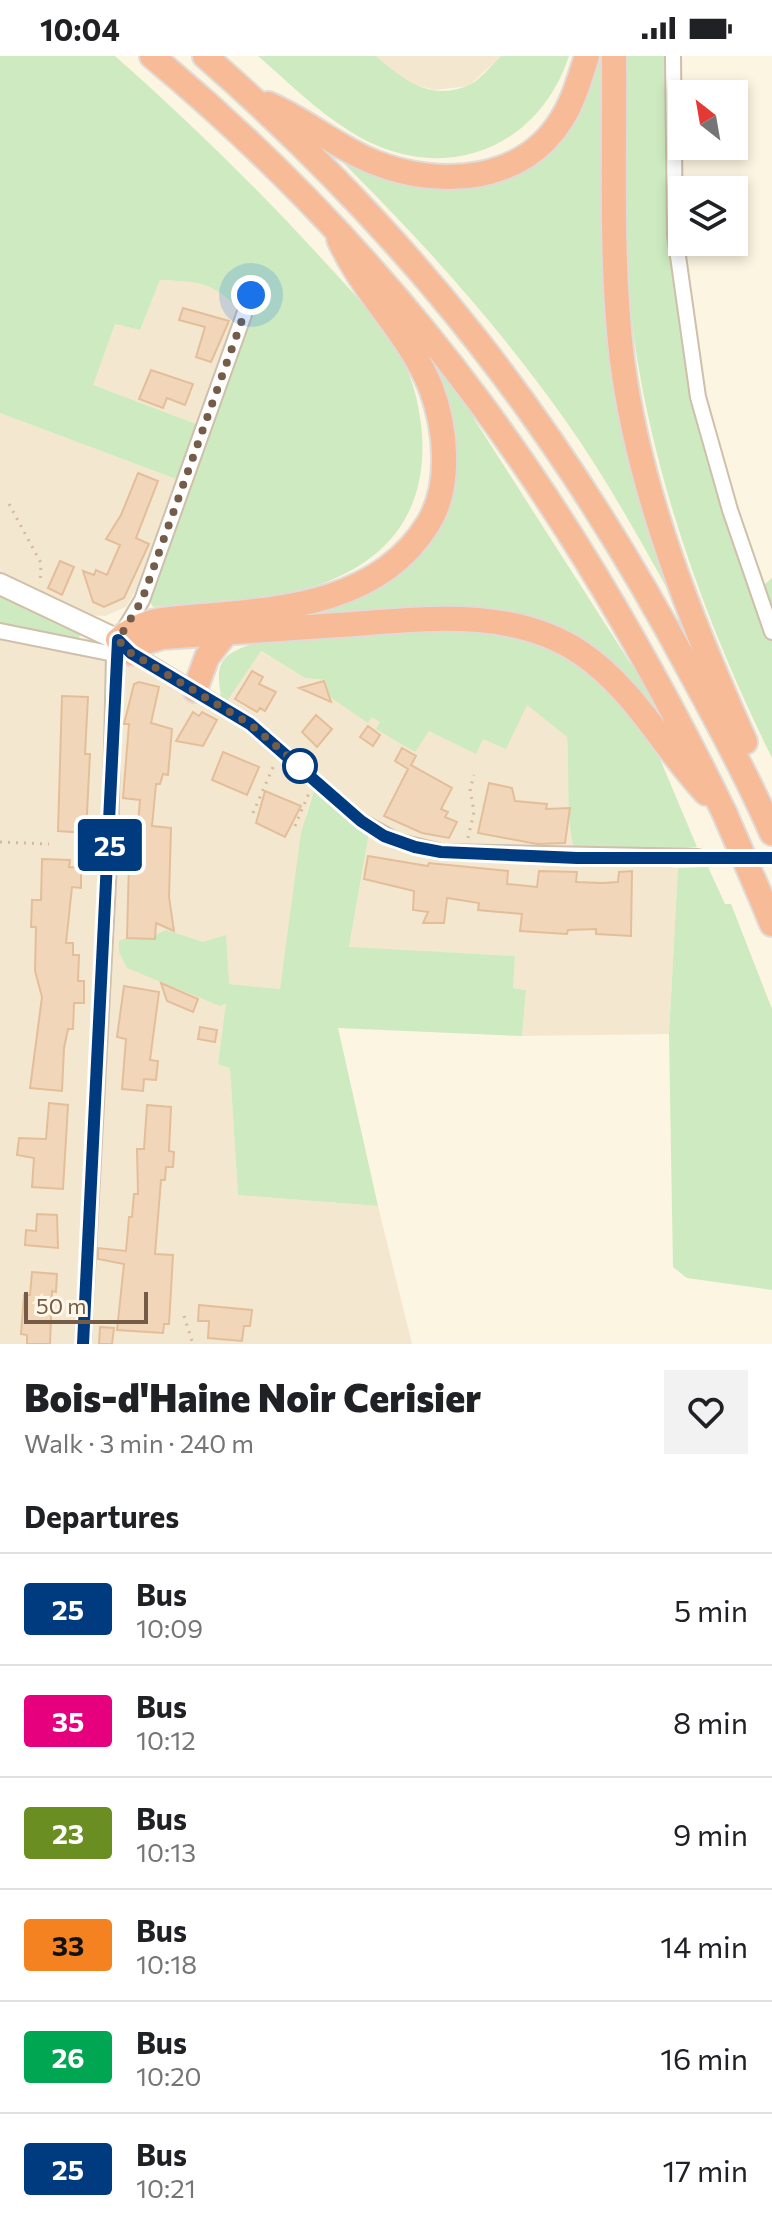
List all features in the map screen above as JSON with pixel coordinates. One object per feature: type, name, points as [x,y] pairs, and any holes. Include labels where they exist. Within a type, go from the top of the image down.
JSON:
[{"type":"highway","points":[[152,56],[228,122],[331,222],[416,317],[519,453],[611,596],[724,812],[768,913]]},
{"type":"highway","points":[[205,56],[328,169],[416,264],[499,366],[550,436],[639,575],[768,823]]},
{"type":"highway","points":[[251,97],[294,115],[344,148],[376,163],[411,174],[455,179],[485,174],[515,163],[545,142],[562,119],[587,56]]},
{"type":"highway","points":[[614,56],[615,287],[625,377],[643,462],[674,565],[723,692],[758,771],[768,823]]},
{"type":"highway","points":[[121,649],[147,622],[278,609],[344,592],[372,579],[401,558],[433,516],[444,464],[431,390],[398,328],[353,270],[331,222]]},
{"type":"highway","points":[[121,649],[162,637],[445,618],[524,627],[580,653],[606,674],[659,731],[682,767],[724,812]]},
{"type":"highway","points":[[195,690],[207,657],[226,633]]},
{"type":"street","points":[[673,56],[675,235],[698,397],[730,510],[772,632]]},
{"type":"street","points":[[83,1344],[121,649],[142,600],[251,295]]},
{"type":"street","points":[[0,584],[195,690],[250,724],[361,821],[384,836],[429,851],[698,857]]},
{"type":"street","points":[[0,631],[121,649]]},
{"type":"path","points":[[9,504],[43,569],[35,601]]},
{"type":"path","points":[[253,813],[283,751]]},
{"type":"path","points":[[464,853],[474,812],[470,789],[474,775]]},
{"type":"path","points":[[295,826],[315,779]]},
{"type":"path","points":[[0,842],[49,844]]},
{"type":"path","points":[[184,1316],[193,1344]]},
{"type":"shaded area","points":[[376,56],[501,56],[469,86],[435,90],[407,83]]},
{"type":"shaded area","points":[[160,280],[194,282],[218,288],[244,314],[204,427],[92,385],[115,324],[140,330]]},
{"type":"shaded area","points":[[0,413],[184,482],[148,569],[126,607],[105,616],[81,615],[0,584]]},
{"type":"shaded area","points":[[0,631],[114,653],[118,640],[223,707],[260,651],[305,678],[526,704],[567,737],[577,857],[678,868],[669,1034],[522,1036],[526,990],[513,988],[515,956],[349,948],[370,827],[317,782],[306,814],[280,989],[229,984],[218,1063],[230,1068],[238,1195],[378,1206],[412,1344],[0,1344]]},
{"type":"green space","points":[[0,56],[115,56],[264,197],[381,326],[404,363],[416,398],[421,424],[420,478],[413,502],[388,542],[370,559],[347,573],[321,584],[282,594],[153,607],[149,600],[184,482],[0,413]],"holes":[[[160,280],[207,286],[224,295],[244,314],[204,427],[93,385],[115,324],[140,330]]]},
{"type":"green space","points":[[258,56],[376,56],[406,80],[440,91],[471,84],[501,56],[569,56],[554,90],[533,117],[508,138],[479,152],[447,158],[415,156],[381,147],[348,130]]},
{"type":"green space","points":[[593,56],[604,56],[608,285],[701,650],[612,492],[550,399],[456,282],[318,138],[343,157],[515,173]]},
{"type":"green space","points":[[628,56],[678,56],[677,80],[668,80],[668,160],[674,160],[674,176],[668,176],[668,256],[681,256],[698,397],[758,590],[772,578],[772,758],[708,613],[673,513],[659,462],[632,321],[627,208]]},
{"type":"green space","points":[[407,330],[471,405],[474,419],[675,733],[553,628],[278,619],[331,601],[450,499]]},
{"type":"green space","points":[[0,584],[80,635],[79,638],[0,629]]},
{"type":"green space","points":[[439,626],[518,635],[574,660],[600,681],[652,740],[697,847],[577,858],[569,816],[567,737],[527,705],[506,749],[483,739],[476,754],[429,731],[415,752],[376,729],[380,722],[372,717],[368,723],[330,697],[325,680],[305,678],[261,651],[223,707],[219,683],[221,666],[231,653],[241,648],[255,643]]},
{"type":"green space","points":[[317,781],[370,827],[349,947],[515,956],[513,988],[526,990],[522,1036],[338,1028],[378,1206],[238,1195],[230,1068],[218,1064],[226,1003],[220,1006],[127,968],[119,952],[119,941],[166,930],[203,942],[226,935],[229,984],[280,989],[301,833]]},
{"type":"green space","points":[[708,867],[725,904],[731,904],[772,1009],[772,1290],[687,1278],[673,1267],[669,1034],[678,868]]},
{"type":"building","points":[[183,308],[229,321],[211,362],[196,357],[205,327],[179,320]]},
{"type":"building","points":[[151,370],[193,384],[185,405],[167,398],[163,408],[139,399]]},
{"type":"building","points":[[138,473],[158,481],[136,538],[149,544],[124,598],[104,607],[93,602],[83,571],[94,575],[96,570],[107,575],[120,545],[106,539],[121,515]]},
{"type":"building","points":[[60,561],[74,567],[62,595],[48,588]]},
{"type":"building","points":[[252,671],[263,677],[259,684],[276,692],[265,711],[260,708],[257,712],[235,699]]},
{"type":"building","points":[[324,681],[331,702],[299,688]]},
{"type":"building","points":[[139,682],[159,687],[151,723],[172,729],[168,775],[163,774],[160,784],[156,784],[152,826],[171,828],[169,897],[174,931],[156,923],[155,939],[127,938],[130,824],[138,824],[140,800],[123,798],[129,724],[124,724],[134,684]]},
{"type":"building","points":[[62,696],[88,697],[85,754],[90,754],[86,833],[58,831]]},
{"type":"building","points":[[193,712],[199,716],[202,712],[217,720],[203,746],[176,741]]},
{"type":"building","points":[[316,715],[332,729],[317,747],[302,732]]},
{"type":"building","points":[[368,726],[380,735],[373,746],[360,737]]},
{"type":"building","points":[[402,748],[416,756],[411,765],[452,788],[441,809],[448,812],[445,817],[457,822],[449,838],[422,833],[384,816],[408,769],[395,761]]},
{"type":"building","points":[[223,752],[259,767],[247,795],[212,780]]},
{"type":"building","points":[[489,783],[512,788],[515,801],[547,804],[546,809],[570,808],[565,843],[537,844],[478,833]]},
{"type":"building","points":[[265,791],[301,806],[285,837],[256,823]]},
{"type":"building","points":[[368,856],[428,866],[429,863],[508,871],[507,884],[537,887],[539,871],[577,872],[576,882],[603,883],[618,882],[619,872],[632,871],[631,936],[596,934],[596,929],[568,930],[567,934],[520,931],[522,914],[478,910],[479,903],[447,898],[444,923],[423,923],[428,912],[413,910],[414,891],[364,879]]},
{"type":"building","points":[[42,859],[70,860],[69,867],[81,868],[81,888],[72,887],[66,943],[73,943],[73,955],[79,955],[78,981],[84,981],[84,1003],[74,1003],[73,1029],[68,1029],[64,1048],[62,1091],[30,1088],[42,997],[35,971],[36,927],[31,927],[32,900],[41,900]]},
{"type":"building","points":[[161,983],[198,999],[193,1012],[167,1001]]},
{"type":"building","points":[[124,986],[159,992],[150,1060],[158,1061],[156,1080],[144,1079],[143,1091],[122,1089],[126,1039],[117,1037]]},
{"type":"building","points":[[200,1027],[217,1030],[215,1042],[198,1039]]},
{"type":"building","points":[[49,1103],[68,1105],[63,1189],[32,1187],[34,1158],[17,1155],[19,1138],[46,1139]]},
{"type":"building","points":[[147,1105],[171,1107],[169,1151],[174,1152],[173,1167],[166,1167],[165,1180],[161,1180],[155,1254],[173,1255],[169,1324],[164,1324],[163,1333],[117,1330],[124,1264],[98,1259],[98,1248],[126,1251],[129,1217],[132,1217],[134,1194],[138,1194],[137,1149],[144,1149]]},
{"type":"building","points":[[37,1214],[57,1215],[58,1248],[25,1245],[26,1230],[36,1231]]},
{"type":"building","points":[[32,1272],[57,1274],[56,1292],[52,1291],[50,1344],[27,1344],[27,1335],[21,1334],[24,1295],[30,1295]]},
{"type":"building","points":[[199,1305],[252,1310],[250,1326],[244,1326],[242,1341],[208,1338],[209,1321],[198,1321]]},
{"type":"building","points":[[100,1327],[114,1328],[112,1344],[99,1344]]},
{"type":"tunnel","points":[[698,857],[772,858]]},
{"type":"bus line","name":"25","points":[[83,1344],[110,846],[114,654],[118,640],[131,653],[250,724],[361,821],[397,841],[441,852],[577,858],[772,858]]},
{"type":"route","points":[[251,295],[142,600],[118,640],[131,653],[250,724],[300,766]]}]
